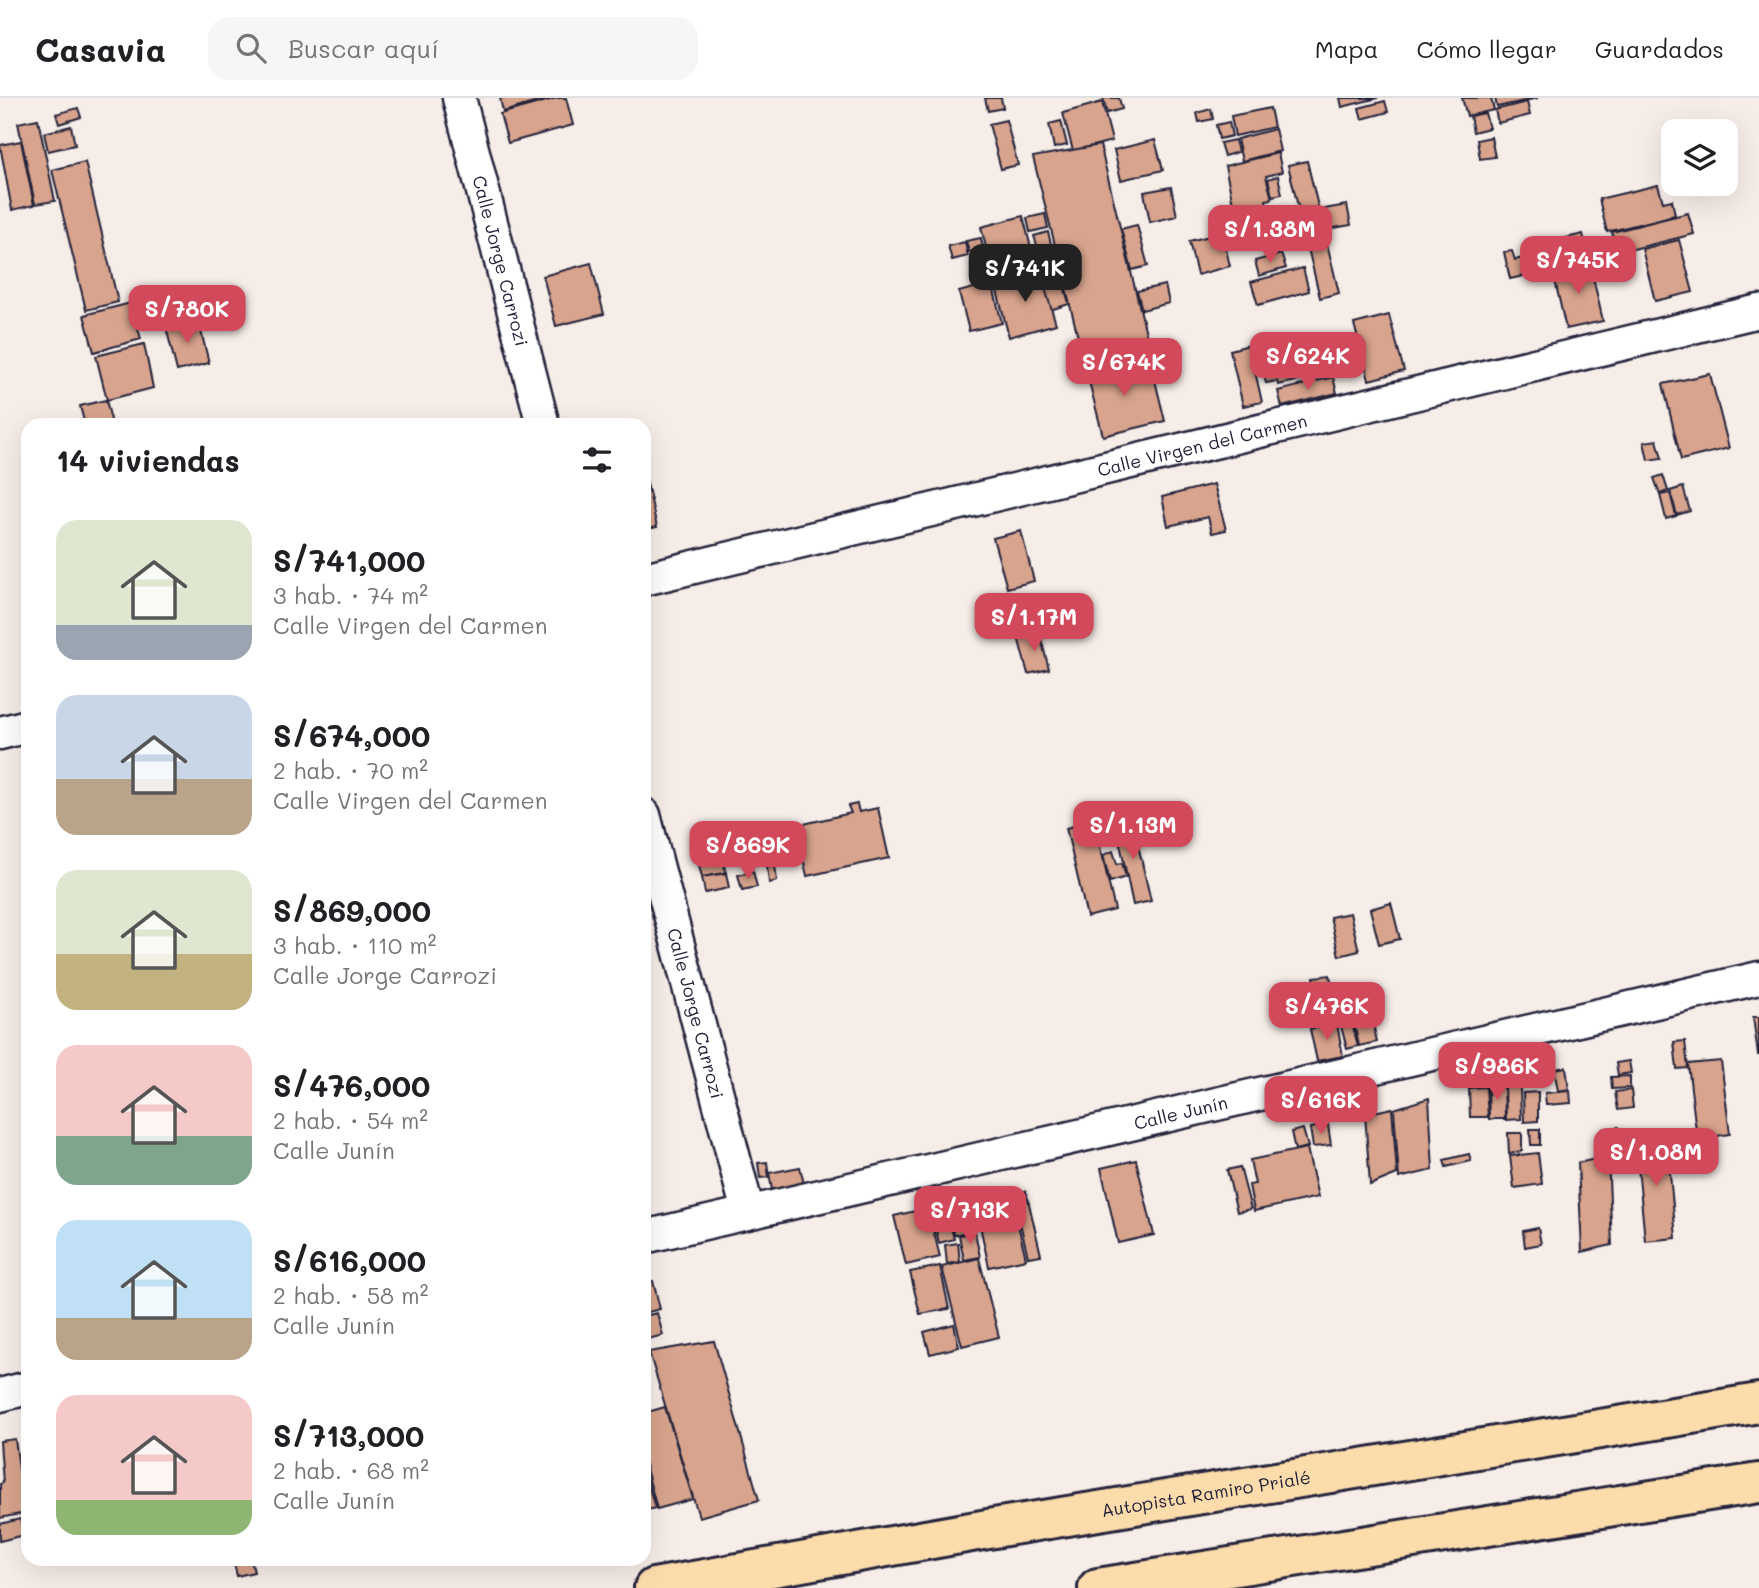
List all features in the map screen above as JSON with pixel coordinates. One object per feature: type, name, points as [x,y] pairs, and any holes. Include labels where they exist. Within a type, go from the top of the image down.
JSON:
[{"type":"highway","name":"Autopista Ramiro Prialé","points":[[653,1588],[1016,1524],[1759,1403]]},
{"type":"highway","points":[[1098,1588],[1759,1483]]},
{"type":"street","name":"Calle Jorge Carrozi","points":[[459,98],[541,418]]},
{"type":"street","name":"Calle Virgen del Carmen","points":[[651,577],[1759,311]]},
{"type":"street","points":[[0,733],[21,728]]},
{"type":"street","name":"Calle Jorge Carrozi","points":[[651,843],[748,1212]]},
{"type":"street","name":"Calle Junín","points":[[651,1235],[1759,978]]},
{"type":"street","points":[[0,1395],[21,1390]]},
{"type":"building","points":[[500,98],[551,98],[503,112]]},
{"type":"building","points":[[557,98],[566,98],[573,125],[508,143],[500,114]]},
{"type":"building","points":[[985,98],[1001,98],[1003,108],[988,111]]},
{"type":"building","points":[[1103,98],[1119,98],[1122,109],[1107,113]]},
{"type":"building","points":[[1340,98],[1378,98],[1342,107]]},
{"type":"building","points":[[1462,98],[1491,98],[1494,110],[1467,116]]},
{"type":"building","points":[[1495,98],[1538,98],[1497,107]]},
{"type":"building","points":[[1385,101],[1388,112],[1362,119],[1359,108]]},
{"type":"building","points":[[1102,102],[1112,141],[1073,151],[1063,113]]},
{"type":"building","points":[[1527,102],[1530,115],[1498,123],[1495,110]]},
{"type":"building","points":[[78,108],[81,117],[59,124],[56,114]]},
{"type":"building","points":[[1270,108],[1274,127],[1235,136],[1231,116]]},
{"type":"building","points":[[1211,109],[1213,119],[1199,122],[1197,113]]},
{"type":"building","points":[[1485,113],[1489,128],[1473,132],[1470,116]]},
{"type":"building","points":[[38,119],[55,201],[35,204],[18,123]]},
{"type":"building","points":[[1006,120],[1018,165],[1001,169],[989,124]]},
{"type":"building","points":[[1061,121],[1067,145],[1054,148],[1049,124]]},
{"type":"building","points":[[1229,122],[1232,136],[1219,139],[1216,125]]},
{"type":"building","points":[[71,126],[75,145],[48,151],[44,133]]},
{"type":"building","points":[[1275,129],[1280,151],[1242,161],[1237,139]]},
{"type":"building","points":[[1491,137],[1495,157],[1480,159],[1477,140]]},
{"type":"building","points":[[1155,140],[1163,170],[1121,180],[1114,150]]},
{"type":"building","points":[[1235,140],[1238,152],[1224,156],[1220,143]]},
{"type":"building","points":[[21,141],[34,205],[12,210],[0,145]]},
{"type":"building","points":[[1100,145],[1153,362],[1101,375],[1095,354],[1083,357],[1033,157]]},
{"type":"building","points":[[1278,153],[1282,172],[1266,176],[1272,199],[1266,200],[1267,205],[1235,213],[1225,166]]},
{"type":"building","points":[[1307,161],[1339,293],[1320,298],[1288,165]]},
{"type":"building","points":[[85,162],[118,302],[86,310],[52,170]]},
{"type":"building","points":[[1278,176],[1282,194],[1272,196],[1268,179]]},
{"type":"building","points":[[1658,185],[1663,202],[1672,200],[1675,215],[1607,232],[1599,199]]},
{"type":"building","points":[[1171,187],[1177,216],[1150,222],[1144,192]]},
{"type":"building","points":[[1347,205],[1351,225],[1328,229],[1324,209]]},
{"type":"building","points":[[1688,213],[1694,234],[1617,253],[1612,232]]},
{"type":"building","points":[[1045,214],[1048,228],[1030,232],[1027,218]]},
{"type":"building","points":[[1023,216],[1033,256],[991,267],[981,227]]},
{"type":"building","points":[[1137,225],[1148,266],[1132,270],[1121,229]]},
{"type":"building","points":[[1048,232],[1052,248],[1039,251],[1034,236]]},
{"type":"building","points":[[1222,233],[1230,266],[1197,275],[1189,241]]},
{"type":"building","points":[[1583,234],[1590,261],[1510,279],[1504,252],[1512,251],[1515,260],[1530,256],[1528,247]]},
{"type":"building","points":[[981,238],[983,248],[969,252],[966,241]]},
{"type":"building","points":[[1679,240],[1693,292],[1655,301],[1642,249]]},
{"type":"building","points":[[965,242],[968,256],[952,260],[948,246]]},
{"type":"building","points":[[1055,250],[1069,304],[1050,310],[1036,255]]},
{"type":"building","points":[[1281,254],[1286,268],[1259,276],[1255,261]]},
{"type":"building","points":[[1035,258],[1039,271],[1018,277],[1014,264]]},
{"type":"building","points":[[591,263],[604,314],[556,326],[543,276]]},
{"type":"building","points":[[1590,264],[1603,321],[1566,329],[1553,272]]},
{"type":"building","points":[[1303,268],[1309,291],[1258,305],[1251,282]]},
{"type":"building","points":[[1040,272],[1056,324],[1009,337],[995,283]]},
{"type":"building","points":[[992,283],[1002,323],[969,331],[959,292]]},
{"type":"building","points":[[1165,285],[1169,303],[1142,310],[1137,291]]},
{"type":"building","points":[[131,303],[141,339],[94,352],[84,315]]},
{"type":"building","points":[[1389,315],[1404,371],[1369,380],[1354,324]]},
{"type":"building","points":[[198,319],[209,363],[177,371],[166,327]]},
{"type":"building","points":[[1330,336],[1338,367],[1308,374],[1300,343]]},
{"type":"building","points":[[144,344],[153,388],[107,400],[96,356]]},
{"type":"building","points":[[1249,345],[1262,402],[1243,406],[1230,350]]},
{"type":"building","points":[[1297,345],[1305,379],[1278,385],[1277,381],[1266,383],[1262,369],[1273,366],[1270,352]]},
{"type":"building","points":[[1095,355],[1100,376],[1151,364],[1165,421],[1103,436],[1083,358]]},
{"type":"building","points":[[1710,374],[1729,448],[1681,460],[1663,384]]},
{"type":"building","points":[[1333,377],[1337,393],[1282,407],[1278,391]]},
{"type":"building","points":[[106,400],[110,418],[83,418],[80,406]]},
{"type":"building","points":[[1657,440],[1662,458],[1648,460],[1644,442]]},
{"type":"building","points":[[1663,475],[1668,491],[1660,494],[1654,478]]},
{"type":"building","points":[[1214,484],[1226,530],[1212,533],[1208,517],[1168,526],[1162,497]]},
{"type":"building","points":[[1683,487],[1690,511],[1677,515],[1670,491]]},
{"type":"building","points":[[1670,493],[1676,516],[1666,519],[1660,495]]},
{"type":"building","points":[[651,501],[657,527],[651,528]]},
{"type":"building","points":[[1021,531],[1034,581],[1007,588],[993,538]]},
{"type":"building","points":[[1039,631],[1049,669],[1028,674],[1018,637]]},
{"type":"building","points":[[857,804],[859,812],[878,808],[889,858],[807,876],[795,826],[851,813],[848,806]]},
{"type":"building","points":[[1131,815],[1151,901],[1133,905],[1115,820]]},
{"type":"building","points":[[1094,821],[1115,910],[1087,917],[1066,828]]},
{"type":"building","points":[[788,835],[792,855],[766,860],[762,840]]},
{"type":"building","points":[[1113,851],[1117,864],[1122,863],[1126,877],[1110,882],[1103,855]]},
{"type":"building","points":[[722,856],[726,873],[702,877],[698,861]]},
{"type":"building","points":[[775,865],[777,881],[769,883],[767,866]]},
{"type":"building","points":[[753,871],[757,887],[742,890],[738,875]]},
{"type":"building","points":[[726,873],[729,888],[705,893],[702,877]]},
{"type":"building","points":[[1391,903],[1400,939],[1379,944],[1370,909]]},
{"type":"building","points":[[1350,913],[1359,951],[1339,956],[1330,917]]},
{"type":"building","points":[[1330,975],[1337,1016],[1322,1018],[1314,977]]},
{"type":"building","points":[[1365,987],[1377,1042],[1359,1046],[1347,991]]},
{"type":"building","points":[[1346,990],[1352,1022],[1340,1024],[1334,992]]},
{"type":"building","points":[[1753,1017],[1759,1017],[1759,1055],[1758,1055]]},
{"type":"building","points":[[1352,1023],[1358,1046],[1347,1049],[1341,1026]]},
{"type":"building","points":[[1337,1024],[1343,1056],[1317,1061],[1310,1029]]},
{"type":"building","points":[[1685,1041],[1688,1068],[1677,1069],[1674,1042]]},
{"type":"building","points":[[1629,1061],[1631,1073],[1618,1075],[1616,1063]]},
{"type":"building","points":[[1721,1061],[1730,1134],[1697,1139],[1688,1064]]},
{"type":"building","points":[[1566,1067],[1569,1089],[1558,1091],[1554,1069]]},
{"type":"building","points":[[1630,1076],[1630,1088],[1612,1089],[1611,1077]]},
{"type":"building","points":[[1504,1085],[1505,1119],[1489,1119],[1488,1086]]},
{"type":"building","points":[[1520,1086],[1521,1119],[1506,1120],[1505,1087]]},
{"type":"building","points":[[1486,1087],[1488,1117],[1470,1117],[1469,1088]]},
{"type":"building","points":[[1631,1090],[1633,1108],[1618,1110],[1615,1092]]},
{"type":"building","points":[[1570,1091],[1571,1103],[1546,1105],[1545,1093]]},
{"type":"building","points":[[1538,1092],[1538,1121],[1524,1122],[1523,1093]]},
{"type":"building","points":[[1429,1098],[1433,1170],[1399,1178],[1394,1109]]},
{"type":"building","points":[[1392,1108],[1397,1174],[1370,1185],[1365,1114]]},
{"type":"building","points":[[1328,1125],[1331,1145],[1313,1147],[1310,1128]]},
{"type":"building","points":[[1619,1127],[1621,1142],[1605,1144],[1603,1129]]},
{"type":"building","points":[[1303,1129],[1308,1147],[1295,1150],[1291,1132]]},
{"type":"building","points":[[1530,1129],[1540,1129],[1540,1145],[1531,1145]]},
{"type":"building","points":[[1666,1131],[1676,1238],[1645,1241],[1636,1145],[1650,1144],[1649,1132]]},
{"type":"building","points":[[1508,1133],[1522,1133],[1522,1151],[1509,1154]]},
{"type":"building","points":[[1307,1148],[1318,1197],[1254,1211],[1249,1185],[1255,1184],[1250,1160]]},
{"type":"building","points":[[1538,1153],[1542,1184],[1514,1188],[1510,1156]]},
{"type":"building","points":[[1469,1154],[1471,1161],[1446,1167],[1444,1160]]},
{"type":"building","points":[[1608,1156],[1612,1245],[1582,1252],[1578,1163]]},
{"type":"building","points":[[1136,1160],[1154,1235],[1118,1243],[1101,1168]]},
{"type":"building","points":[[767,1162],[769,1177],[760,1178],[758,1163]]},
{"type":"building","points":[[800,1167],[804,1184],[772,1190],[769,1173]]},
{"type":"building","points":[[1240,1167],[1251,1209],[1237,1212],[1227,1170]]},
{"type":"building","points":[[1026,1191],[1041,1255],[1028,1257],[1013,1193]]},
{"type":"building","points":[[1011,1195],[1026,1259],[989,1267],[975,1203]]},
{"type":"building","points":[[945,1204],[954,1239],[939,1243],[930,1207]]},
{"type":"building","points":[[969,1205],[975,1230],[954,1235],[947,1210]]},
{"type":"building","points":[[928,1208],[940,1257],[906,1265],[894,1216]]},
{"type":"building","points":[[1538,1228],[1541,1244],[1525,1247],[1523,1231]]},
{"type":"building","points":[[975,1232],[980,1257],[964,1260],[959,1235]]},
{"type":"building","points":[[958,1243],[960,1262],[947,1264],[945,1245]]},
{"type":"building","points":[[979,1258],[999,1337],[962,1346],[942,1267]]},
{"type":"building","points":[[940,1266],[949,1309],[920,1314],[910,1272]]},
{"type":"building","points":[[651,1281],[660,1309],[651,1311]]},
{"type":"building","points":[[657,1313],[663,1335],[651,1338],[651,1314]]},
{"type":"building","points":[[954,1324],[959,1347],[930,1354],[924,1332]]},
{"type":"building","points":[[714,1341],[759,1500],[699,1517],[651,1352]]},
{"type":"building","points":[[665,1407],[693,1499],[657,1509],[651,1487],[651,1411]]},
{"type":"building","points":[[15,1439],[21,1483],[21,1514],[0,1518],[0,1484],[3,1483],[0,1441]]},
{"type":"building","points":[[20,1519],[21,1536],[0,1541],[0,1524]]},
{"type":"building","points":[[235,1566],[253,1566],[254,1572],[237,1576]]}]
